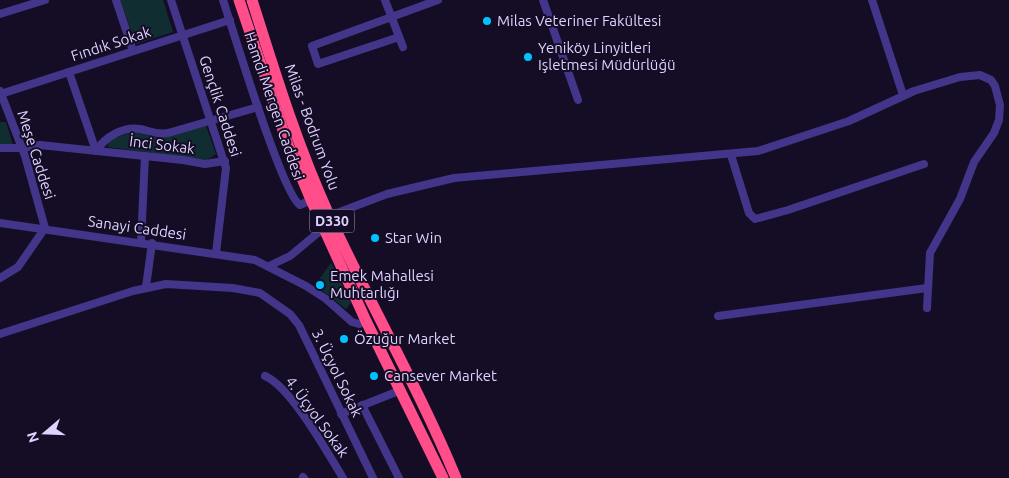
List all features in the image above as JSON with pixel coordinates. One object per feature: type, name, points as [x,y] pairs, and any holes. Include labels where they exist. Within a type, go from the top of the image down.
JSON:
[{"type":"highway","name":"Milas - Bodrum Yolu","points":[[239,0],[285,137],[311,200],[366,321],[443,478]]},
{"type":"highway","name":"Milas - Bodrum Yolu","points":[[252,0],[290,120],[329,216],[426,409],[456,478]]},
{"type":"street","points":[[0,14],[45,0]]},
{"type":"street","points":[[116,0],[133,52]]},
{"type":"street","name":"Gençlik Caddesi","points":[[171,0],[225,161],[226,183],[216,253]]},
{"type":"street","name":"Hamdi Mergen Caddesi","points":[[224,0],[258,107],[293,199],[300,205],[311,200]]},
{"type":"street","points":[[385,0],[403,47]]},
{"type":"street","points":[[399,37],[318,64],[312,46],[438,0]]},
{"type":"street","points":[[544,0],[578,100]]},
{"type":"street","points":[[872,0],[904,95]]},
{"type":"street","name":"Fındık Sokak","points":[[1,93],[230,20]]},
{"type":"street","points":[[69,72],[96,151]]},
{"type":"street","points":[[329,216],[387,194],[454,178],[731,155],[758,151],[802,138],[865,115],[904,95],[960,77],[980,75],[991,80],[995,86],[1000,105],[997,126],[974,162],[960,199],[930,253],[927,308]]},
{"type":"street","name":"Meşe Caddesi","points":[[1,93],[22,148],[44,228]]},
{"type":"street","name":"İnci Sokak","points":[[96,151],[105,139],[128,129],[163,134],[258,107]]},
{"type":"street","name":"İnci Sokak","points":[[0,148],[22,148],[40,145],[183,160],[197,164],[225,161]]},
{"type":"street","points":[[731,155],[749,213],[755,219],[788,210],[924,164]]},
{"type":"street","points":[[141,242],[145,156]]},
{"type":"street","name":"Sanayi Caddesi","points":[[0,223],[247,258],[269,266],[317,293],[352,322],[359,324],[366,321]]},
{"type":"street","points":[[0,278],[18,267],[44,228]]},
{"type":"street","points":[[269,266],[290,256],[325,228]]},
{"type":"street","points":[[0,334],[146,287],[152,244]]},
{"type":"street","name":"3. Üçyol Sokak","points":[[146,287],[179,284],[233,288],[260,293],[296,320],[373,478]]},
{"type":"street","points":[[718,316],[927,288]]},
{"type":"street","name":"4. Üçyol Sokak","points":[[265,376],[277,383],[289,396],[343,478]]},
{"type":"street","points":[[342,414],[401,390]]},
{"type":"street","points":[[362,405],[399,478]]},
{"type":"green space","points":[[120,0],[163,0],[173,32],[136,44]]},
{"type":"green space","points":[[0,122],[6,122],[13,145],[0,145]]},
{"type":"green space","points":[[206,126],[216,154],[207,160],[108,147],[108,140],[134,132],[159,138]]},
{"type":"green space","points":[[331,263],[351,303],[346,309],[315,285]]},
{"type":"place","name":"Milas Veteriner Fakültesi","points":[[487,21]]},
{"type":"place","name":"Yeniköy Linyitleri Işletmesi Müdürlüğü","points":[[528,57]]},
{"type":"place","name":"Star Win","points":[[375,238]]},
{"type":"place","name":"Emek Mahallesi Muhtarlığı","points":[[320,285]]},
{"type":"place","name":"Özuğur Market","points":[[344,339]]},
{"type":"place","name":"Cansever Market","points":[[374,376]]}]
